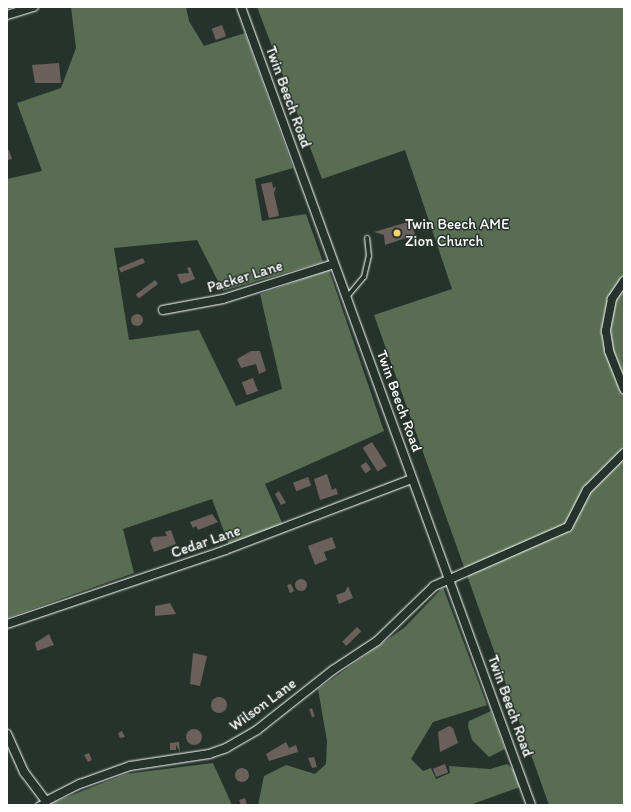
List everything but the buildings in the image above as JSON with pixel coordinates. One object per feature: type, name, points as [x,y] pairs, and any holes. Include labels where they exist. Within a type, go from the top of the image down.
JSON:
[{"type":"street","points":[[7,15],[34,7]]},
{"type":"street","name":"Twin Beech Road","points":[[241,7],[531,805]]},
{"type":"street","name":"Packer Lane","points":[[163,310],[216,301],[334,264]]},
{"type":"street","points":[[624,280],[612,299],[606,331],[609,351],[624,389]]},
{"type":"street","name":"Wilson Lane","points":[[46,801],[113,772],[210,754],[242,740],[377,641],[434,586],[449,578],[568,527],[587,490],[624,453]]},
{"type":"street","name":"Cedar Lane","points":[[7,624],[225,550],[412,480]]},
{"type":"street","points":[[7,734],[24,772],[46,801]]},
{"type":"lane","points":[[346,298],[364,277],[369,256],[367,238]]},
{"type":"lane","points":[[38,805],[46,801]]},
{"type":"green space","points":[[71,7],[186,7],[189,21],[204,46],[245,33],[293,168],[255,179],[262,221],[306,214],[323,262],[223,291],[197,240],[114,248],[129,340],[199,330],[236,406],[282,389],[260,294],[329,270],[384,431],[265,484],[283,525],[229,545],[212,499],[123,529],[134,573],[7,618],[7,179],[42,171],[17,103],[61,88],[76,48]]},
{"type":"green space","points":[[257,7],[624,7],[624,805],[549,805],[374,315],[452,289],[405,150],[322,179]]},
{"type":"green space","points":[[443,587],[487,705],[433,722],[411,759],[423,771],[431,768],[436,779],[450,773],[449,766],[490,769],[507,764],[514,770],[520,787],[470,805],[258,805],[264,776],[286,765],[315,774],[326,764],[327,741],[318,689],[405,627]]},
{"type":"green space","points":[[491,711],[505,749],[489,757],[472,740],[468,726],[469,721]]},
{"type":"green space","points":[[213,763],[232,805],[47,805],[125,774]]},
{"type":"place","name":"Twin Beech AME Zion Church","points":[[397,233]]}]
